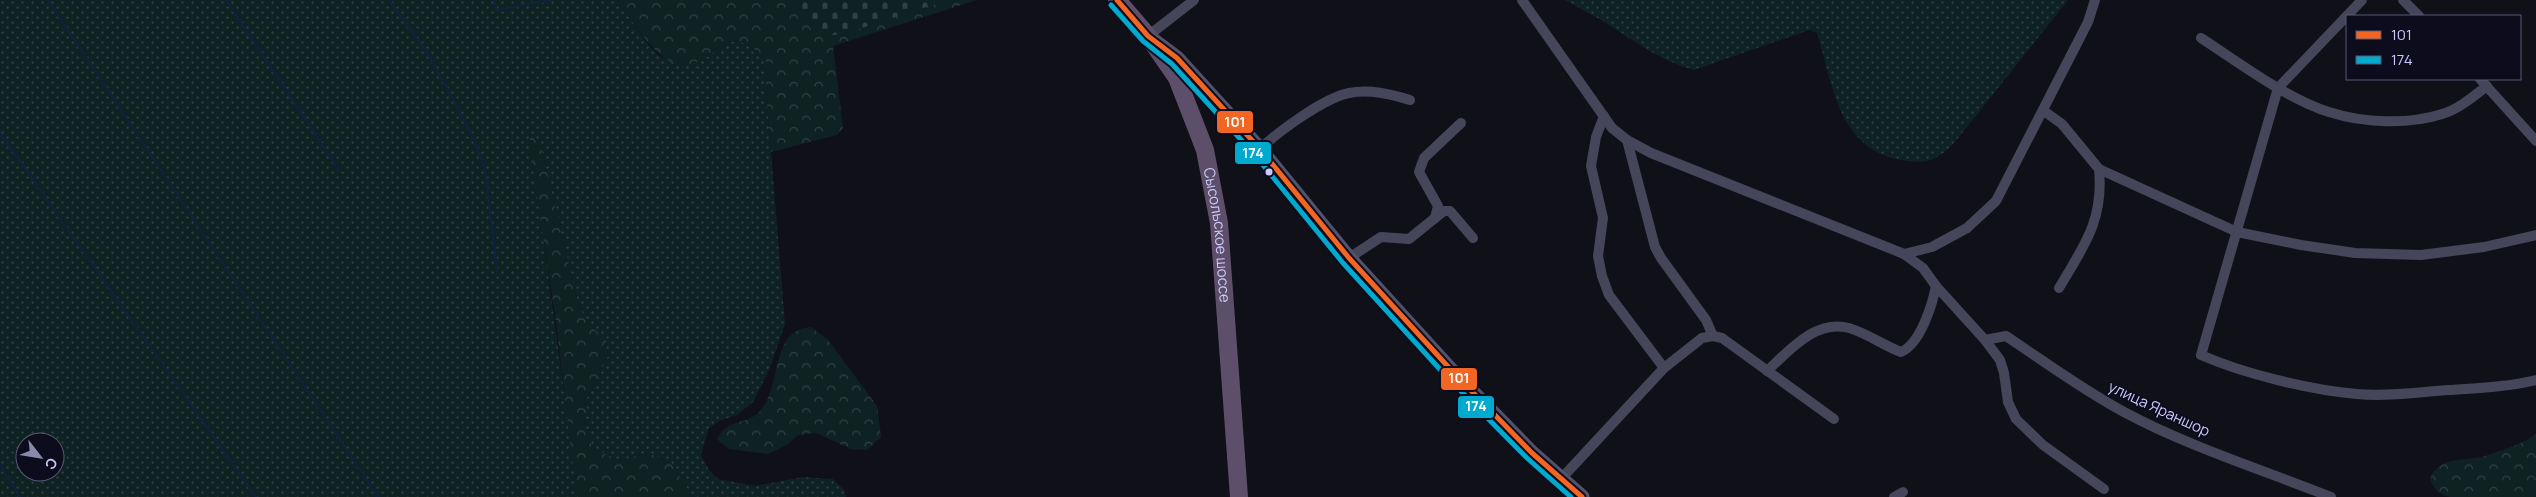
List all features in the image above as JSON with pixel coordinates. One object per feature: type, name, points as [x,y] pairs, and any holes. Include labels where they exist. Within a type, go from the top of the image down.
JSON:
[{"type":"highway","name":"Сысольское шоссе","points":[[1117,0],[1148,36],[1177,78],[1205,150],[1219,223],[1239,497]]},
{"type":"main road","points":[[1148,36],[1178,58],[1260,149],[1349,258],[1452,371],[1560,480],[1582,497]]},
{"type":"street","points":[[1148,36],[1194,0]]},
{"type":"street","points":[[1522,0],[1612,128],[1627,140],[1660,156],[1904,254],[1923,268],[1936,286],[1985,340],[2000,360],[2008,402],[2016,419],[2043,445],[2104,489]]},
{"type":"street","points":[[1904,254],[1932,247],[1967,228],[1996,202],[2088,22],[2095,0]]},
{"type":"street","points":[[2348,15],[2362,0]]},
{"type":"street","points":[[2403,0],[2418,15]]},
{"type":"street","points":[[2346,17],[2278,88],[2201,355],[2217,362],[2309,387],[2358,394],[2407,394],[2497,387],[2536,380]]},
{"type":"street","points":[[2201,38],[2278,88],[2329,112],[2372,120],[2408,121],[2443,114],[2466,102],[2484,82],[2536,141]]},
{"type":"street","points":[[1260,149],[1300,117],[1347,93],[1367,91],[1410,100]]},
{"type":"street","points":[[2044,111],[2062,124],[2099,169],[2237,232],[2355,254],[2421,255],[2484,247],[2536,235]]},
{"type":"street","points":[[1604,116],[1596,137],[1591,166],[1603,218],[1598,256],[1602,276],[1609,295],[1664,368]]},
{"type":"street","points":[[1435,218],[1438,206],[1418,172],[1424,158],[1461,124]]},
{"type":"street","points":[[1627,140],[1655,247],[1706,320],[1713,336]]},
{"type":"street","points":[[2059,288],[2089,236],[2099,209],[2101,191],[2099,169]]},
{"type":"street","points":[[1349,258],[1381,237],[1409,239],[1444,210],[1450,211],[1473,238]]},
{"type":"street","points":[[1767,371],[1803,338],[1821,329],[1848,328],[1901,352],[1907,350],[1925,322],[1933,302],[1936,286]]},
{"type":"street","points":[[1560,480],[1664,368],[1702,338],[1713,336],[1722,338],[1834,419]]},
{"type":"street","name":"улица Яраншор","points":[[1985,340],[2006,336],[2070,380],[2124,412],[2167,432],[2331,497]]},
{"type":"green space","points":[[0,0],[618,0],[649,45],[659,56],[672,61],[688,64],[700,61],[728,43],[739,41],[751,47],[766,61],[766,91],[785,324],[770,368],[753,402],[737,415],[719,421],[709,428],[701,455],[709,470],[718,479],[755,486],[803,477],[833,479],[845,491],[846,497],[693,497],[672,465],[648,452],[620,461],[593,448],[585,429],[587,398],[608,356],[606,341],[589,324],[579,307],[541,147],[530,138],[578,497],[0,497]]},
{"type":"green space","points":[[618,0],[977,0],[833,46],[843,128],[837,135],[771,152],[766,91],[766,61],[752,48],[741,42],[732,41],[697,62],[684,65],[674,63],[655,50],[646,40]]},
{"type":"green space","points":[[798,0],[948,0],[846,33],[822,37],[811,29]]},
{"type":"green space","points":[[1565,0],[2068,0],[1955,142],[1932,160],[1918,162],[1881,154],[1864,143],[1851,129],[1834,93],[1817,33],[1809,30],[1694,70],[1662,57]]},
{"type":"green space","points":[[535,136],[541,147],[579,307],[589,324],[606,340],[608,356],[587,398],[585,429],[593,448],[620,461],[648,452],[672,465],[693,497],[578,497],[556,322],[530,149],[530,138]]},
{"type":"green space","points":[[811,327],[828,340],[877,406],[881,437],[867,450],[851,449],[816,433],[798,435],[787,445],[768,454],[729,449],[717,439],[721,432],[732,424],[755,416],[760,411],[772,388],[782,348],[798,330]]},
{"type":"green space","points":[[2536,434],[2536,497],[2450,497],[2437,491],[2430,479],[2434,471],[2446,463],[2485,456],[2518,444]]},
{"type":"waterway","points":[[48,0],[378,497]]},
{"type":"waterway","points":[[226,0],[339,170]]},
{"type":"waterway","points":[[389,0],[430,57],[471,133],[485,169],[497,271]]},
{"type":"waterway","points":[[494,0],[496,10],[551,0]]},
{"type":"waterway","points":[[0,133],[256,497]]},
{"type":"waterway","points":[[0,465],[20,497]]},
{"type":"transit line","name":"101","points":[[1117,0],[1148,36],[1177,58],[1260,149],[1349,258],[1452,371],[1532,453],[1582,497]]},
{"type":"transit line","name":"174","points":[[1111,5],[1143,41],[1172,64],[1254,154],[1343,263],[1446,376],[1527,458],[1571,497]]}]
